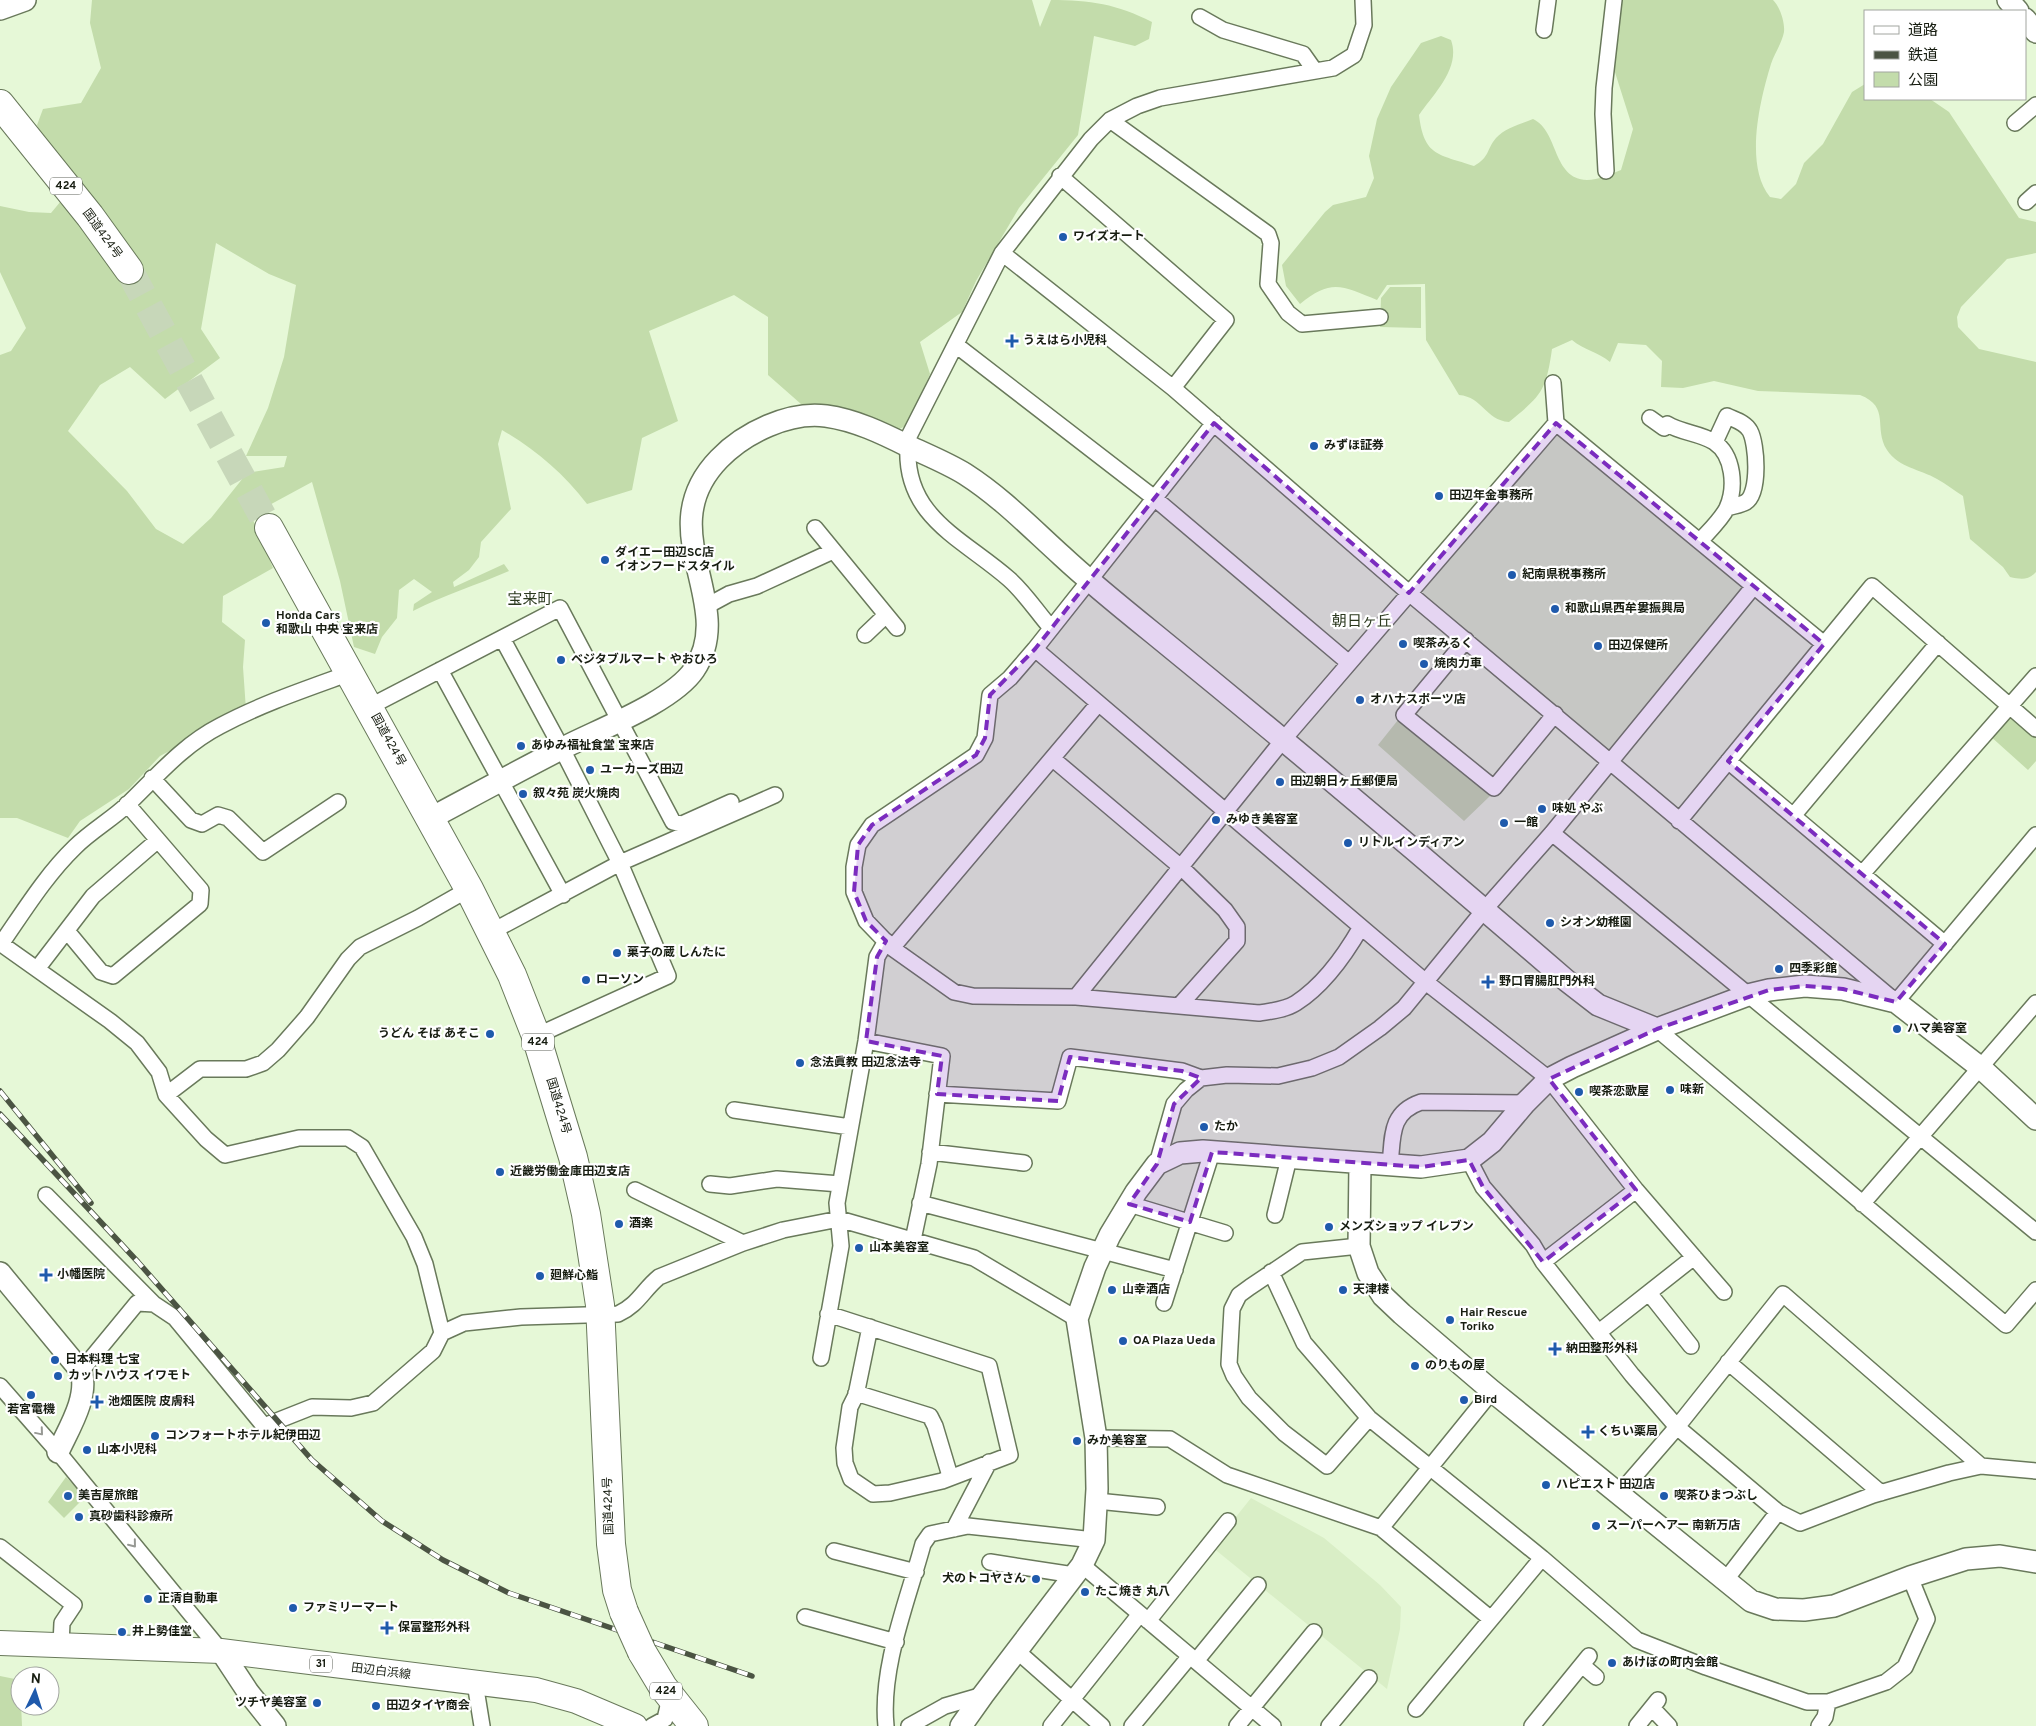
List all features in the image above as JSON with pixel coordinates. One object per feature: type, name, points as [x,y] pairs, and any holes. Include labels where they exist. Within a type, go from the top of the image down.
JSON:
[{"type":"highway","name":"国道424号","points":[[0,104],[90,216],[129,270]]},
{"type":"highway","name":"国道424号","points":[[269,528],[470,889],[512,975],[536,1036],[573,1157],[586,1214],[600,1314],[611,1544],[616,1590],[642,1652],[664,1687],[694,1726]]},
{"type":"main road","name":"田辺白浜線","points":[[0,1643],[221,1651],[475,1683],[556,1694],[629,1725]]},
{"type":"street","points":[[0,9],[25,0]]},
{"type":"street","points":[[1051,628],[1013,582],[929,514],[914,491],[907,462],[907,445],[956,345],[1002,253],[1060,176],[1090,140],[1110,120],[1137,106],[1160,98],[1332,68],[1354,55],[1364,25],[1363,0]]},
{"type":"street","points":[[1544,30],[1548,0]]},
{"type":"street","points":[[1606,171],[1603,114],[1604,88],[1614,0]]},
{"type":"street","points":[[2008,0],[2017,10]]},
{"type":"street","points":[[1200,17],[1223,30],[1303,54],[1315,71]]},
{"type":"street","points":[[2026,20],[2036,32]]},
{"type":"street","points":[[2016,123],[2036,105]]},
{"type":"street","points":[[1110,120],[1268,234],[1271,243],[1268,284],[1288,313],[1302,324],[1380,317]]},
{"type":"street","points":[[1060,176],[1226,320],[1173,388]]},
{"type":"street","points":[[1002,253],[1173,388],[1410,593],[1610,760],[1679,821],[1896,1002],[1981,1068],[2036,1119]]},
{"type":"street","points":[[956,345],[1153,497],[1349,663]]},
{"type":"street","points":[[1076,997],[1182,868],[1283,740],[1556,423],[1553,383]]},
{"type":"street","points":[[431,818],[562,748],[618,721],[677,688],[693,670],[704,650],[708,622],[693,554],[690,525],[694,500],[705,477],[720,458],[744,440],[795,416],[825,416],[860,424],[963,473],[997,498],[1088,580],[1283,740],[1598,1005],[1657,1029],[2006,1325],[2036,1290]]},
{"type":"street","points":[[1715,442],[1727,416],[1744,424],[1750,431],[1753,444],[1756,484],[1753,495],[1745,503],[1727,508]]},
{"type":"street","points":[[1650,418],[1664,428],[1667,424],[1679,431],[1715,442],[1727,458],[1732,471],[1727,508],[1700,541]]},
{"type":"street","points":[[1214,423],[1153,497],[1035,649],[1010,678],[990,695],[985,738],[976,755],[872,826],[858,845],[854,867],[854,892],[866,921],[889,944],[954,992],[973,996],[1076,997],[1259,1013],[1280,1009],[1295,1003],[1315,987],[1348,950],[1360,927]]},
{"type":"street","points":[[1556,423],[1824,644]]},
{"type":"street","points":[[816,528],[832,551],[897,628]]},
{"type":"street","points":[[706,607],[729,594],[757,586],[832,551]]},
{"type":"street","points":[[937,1094],[1058,1102],[1070,1057],[1182,1071],[1201,1078],[1227,1074],[1278,1076],[1312,1068],[1339,1057],[1404,1008],[1427,983],[1485,909],[1552,833],[1754,586]]},
{"type":"street","points":[[1679,821],[1872,586],[2036,729]]},
{"type":"street","points":[[369,707],[560,608],[673,822],[682,824],[731,802]]},
{"type":"street","points":[[865,635],[886,615]]},
{"type":"street","points":[[502,638],[562,748],[620,863],[668,976],[536,1036]]},
{"type":"street","points":[[1466,640],[1404,715],[1494,788],[1555,714]]},
{"type":"street","points":[[1793,816],[1938,644]]},
{"type":"street","points":[[1035,649],[1225,813],[1427,983],[1550,1079],[1636,1190],[1724,1292]]},
{"type":"street","points":[[440,670],[562,895]]},
{"type":"street","points":[[350,673],[261,707],[219,726],[188,747],[152,778],[127,804],[75,847],[49,877],[1,943],[110,1021],[137,1043],[158,1072],[166,1096],[206,1139],[225,1155],[299,1138],[348,1138],[362,1147],[414,1237],[422,1263],[425,1264],[442,1334]]},
{"type":"street","points":[[1862,874],[2036,676]]},
{"type":"street","points":[[821,1358],[840,1246],[837,1203],[866,1041],[877,957],[1053,759],[1098,704]]},
{"type":"street","points":[[1053,759],[1182,868],[1225,910],[1237,927],[1237,941],[1179,1006]]},
{"type":"street","points":[[1728,761],[1945,944]]},
{"type":"street","points":[[152,778],[190,820],[202,824],[218,815],[228,818],[263,852],[338,802]]},
{"type":"street","points":[[491,932],[620,863],[775,796]]},
{"type":"street","points":[[67,931],[101,972],[113,976],[200,904],[201,890],[127,804]]},
{"type":"street","points":[[1552,833],[2036,1232]]},
{"type":"street","points":[[1896,1002],[2036,836]]},
{"type":"street","points":[[37,969],[93,896],[158,840]]},
{"type":"street","points":[[166,1096],[200,1069],[246,1069],[263,1063],[278,1050],[308,1017],[348,959],[360,947],[470,889]]},
{"type":"street","points":[[1157,1164],[1180,1153],[1212,1152],[1420,1167],[1469,1160],[1492,1142],[1524,1103],[1550,1079],[1657,1029],[1748,995],[1769,990],[1805,986],[1843,989],[1896,1002]]},
{"type":"street","points":[[1862,1204],[1922,1137],[2036,1003]]},
{"type":"street","points":[[866,1041],[942,1056],[930,1152],[912,1240]]},
{"type":"street","points":[[962,1724],[1078,1570],[1094,1540],[1097,1501],[1096,1438],[1077,1319],[1103,1250],[1129,1204],[1157,1164],[1174,1104],[1186,1090],[1201,1078]]},
{"type":"street","points":[[1390,1166],[1396,1121],[1410,1106],[1421,1102],[1524,1103]]},
{"type":"street","points":[[734,1110],[850,1127]]},
{"type":"street","points":[[930,1152],[1024,1163]]},
{"type":"street","points":[[1164,1303],[1212,1152]]},
{"type":"street","points":[[1275,1215],[1288,1158]]},
{"type":"street","points":[[1469,1160],[1483,1187],[1533,1245],[1543,1262],[1632,1375],[1677,1426],[1778,1512],[1800,1523],[1881,1493],[1949,1473],[1982,1466],[2036,1471]]},
{"type":"street","points":[[1360,1163],[1359,1246],[1368,1273],[1383,1296],[1492,1391],[1724,1582],[1751,1601],[1775,1609],[1804,1610],[1834,1606],[1910,1577],[1966,1559],[2000,1556],[2036,1562]]},
{"type":"street","points":[[710,1184],[730,1186],[777,1179],[840,1184]]},
{"type":"street","points":[[635,1190],[743,1243]]},
{"type":"street","points":[[1543,1262],[1636,1190]]},
{"type":"street","points":[[46,1195],[154,1304],[174,1318],[264,1426],[312,1407],[351,1408],[373,1403],[433,1351],[442,1334],[464,1323],[521,1317],[618,1314],[631,1308],[649,1285],[659,1277],[743,1243],[782,1230],[839,1219],[974,1258],[1077,1319]]},
{"type":"street","points":[[920,1203],[1175,1270]]},
{"type":"street","points":[[1129,1204],[1225,1233]]},
{"type":"street","points":[[1359,1246],[1302,1252],[1239,1295],[1232,1309],[1230,1364],[1234,1376],[1249,1398],[1284,1433],[1327,1466],[1369,1418]]},
{"type":"street","points":[[1599,1332],[1694,1257]]},
{"type":"street","points":[[1271,1272],[1304,1343],[1369,1418],[1542,1558],[1637,1640],[1706,1667],[1807,1702],[1828,1702],[1886,1682],[1905,1667],[1927,1619],[1910,1577]]},
{"type":"street","points":[[0,1273],[81,1371],[85,1384],[73,1419],[58,1452]]},
{"type":"street","points":[[1648,1293],[1691,1346]]},
{"type":"street","points":[[1618,1495],[1677,1426],[1784,1294],[1982,1466]]},
{"type":"street","points":[[81,1371],[137,1303],[154,1304]]},
{"type":"street","points":[[828,1314],[870,1327],[989,1366],[1010,1455],[950,1476],[942,1481],[899,1491],[873,1494],[851,1479],[845,1463],[844,1448],[850,1407],[856,1393],[870,1327]]},
{"type":"street","points":[[1728,1362],[1881,1493]]},
{"type":"street","points":[[0,1386],[58,1452],[221,1651],[248,1692],[275,1726]]},
{"type":"street","points":[[1381,1528],[1492,1391]]},
{"type":"street","points":[[856,1393],[930,1416],[935,1426],[950,1476]]},
{"type":"street","points":[[1096,1438],[1170,1439],[1227,1475],[1381,1528],[1491,1618]]},
{"type":"street","points":[[954,1529],[988,1462]]},
{"type":"street","points":[[1097,1501],[1157,1507]]},
{"type":"street","points":[[1724,1582],[1778,1512]]},
{"type":"street","points":[[1051,1726],[1228,1522]]},
{"type":"street","points":[[886,1726],[887,1680],[923,1544],[930,1534],[968,1526],[1094,1540]]},
{"type":"street","points":[[0,1548],[74,1605],[62,1623],[61,1644]]},
{"type":"street","points":[[834,1550],[916,1572]]},
{"type":"street","points":[[1416,1709],[1542,1558]]},
{"type":"street","points":[[990,1562],[1078,1570],[1144,1618],[1273,1726]]},
{"type":"street","points":[[1132,1726],[1258,1585]]},
{"type":"street","points":[[806,1617],[896,1642]]},
{"type":"street","points":[[1237,1726],[1314,1632]]},
{"type":"street","points":[[1017,1651],[1102,1726]]},
{"type":"street","points":[[1532,1726],[1586,1660],[1596,1677]]},
{"type":"street","points":[[1329,1726],[1369,1678]]},
{"type":"street","points":[[475,1683],[482,1726]]},
{"type":"street","points":[[652,1726],[665,1719],[669,1702],[664,1687]]},
{"type":"street","points":[[909,1726],[945,1706],[982,1695]]},
{"type":"street","points":[[1819,1726],[1825,1717],[1828,1702]]},
{"type":"street","points":[[1637,1726],[1655,1704],[1668,1726]]},
{"type":"highlighted area","points":[[1214,423],[1409,593],[1556,423],[1824,644],[1728,761],[1945,944],[1896,1002],[1843,989],[1805,986],[1769,990],[1657,1029],[1549,1079],[1636,1190],[1543,1262],[1483,1187],[1469,1160],[1421,1167],[1212,1152],[1190,1222],[1129,1204],[1157,1164],[1174,1104],[1201,1078],[1182,1071],[1070,1057],[1058,1101],[937,1094],[942,1056],[866,1041],[877,957],[886,941],[866,921],[854,892],[858,845],[872,825],[976,755],[985,738],[990,695],[1035,649]]},
{"type":"shaded area","points":[[1556,425],[1744,584],[1744,592],[1611,749],[1603,749],[1423,597],[1422,587]]},
{"type":"shaded area","points":[[1251,1498],[1324,1538],[1380,1585],[1401,1607],[1400,1629],[1387,1689],[1212,1547]]},
{"type":"green space","points":[[92,0],[1032,0],[1040,27],[1051,0],[1065,0],[1091,2],[1115,7],[1152,22],[1149,39],[1135,46],[1094,36],[1078,135],[1019,208],[976,281],[962,312],[920,342],[930,374],[908,425],[897,430],[851,409],[801,404],[768,375],[768,317],[734,295],[649,331],[678,421],[642,438],[632,490],[587,504],[548,463],[502,430],[498,444],[511,509],[481,542],[479,557],[469,570],[453,582],[454,587],[504,564],[509,571],[413,611],[414,604],[432,592],[414,579],[399,590],[397,618],[382,637],[375,654],[354,647],[340,581],[312,482],[251,515],[273,568],[223,596],[222,622],[245,640],[243,667],[246,710],[160,756],[129,789],[80,821],[68,838],[17,818],[0,818],[0,355],[11,351],[26,328],[0,272],[0,206],[29,212],[51,213],[71,189],[48,152],[37,125],[43,109],[81,103],[101,68],[90,23]],"holes":[[[216,243],[269,274],[296,285],[284,357],[268,408],[246,456],[287,456],[284,467],[247,473],[211,518],[183,544],[156,529],[127,491],[68,431],[100,385],[130,367],[165,399],[220,358],[201,329]]]},
{"type":"green space","points":[[1616,0],[1773,0],[1783,19],[1784,32],[1771,64],[1763,95],[1759,113],[1756,150],[1762,184],[1770,197],[1781,199],[1796,184],[1804,163],[1823,144],[1852,92],[1864,85],[1864,100],[1931,100],[1949,112],[2019,218],[2036,222],[2036,253],[2007,259],[1961,307],[1957,317],[1958,327],[1979,349],[2036,362],[2036,572],[2033,575],[2024,579],[2010,577],[2003,567],[1970,539],[1963,496],[1937,479],[1897,461],[1887,450],[1883,442],[1880,419],[1875,406],[1860,395],[1758,391],[1714,381],[1683,388],[1661,387],[1662,361],[1646,345],[1618,343],[1610,362],[1572,340],[1552,349],[1541,391],[1529,405],[1509,422],[1494,417],[1474,400],[1459,395],[1426,340],[1425,284],[1387,285],[1377,300],[1346,288],[1329,288],[1320,290],[1300,304],[1286,286],[1282,265],[1325,212],[1333,205],[1366,197],[1374,178],[1369,156],[1377,119],[1391,87],[1421,43],[1441,36],[1451,40],[1453,50],[1449,70],[1444,80],[1419,115],[1425,139],[1435,152],[1474,166],[1483,160],[1496,138],[1513,127],[1533,119],[1547,133],[1567,172],[1576,178],[1587,180],[1621,170],[1633,129],[1613,66]]},
{"type":"green space","points":[[1390,287],[1421,287],[1421,328],[1380,327],[1381,298]]},
{"type":"green space","points":[[2012,710],[2036,733],[2036,761],[2028,770],[1989,735]]},
{"type":"green space","points":[[1398,720],[1490,796],[1464,821],[1378,745]]},
{"type":"green space","points":[[66,1477],[85,1497],[64,1518],[48,1502]]},
{"type":"green space","points":[[0,1676],[10,1678],[10,1716],[22,1716],[22,1726],[0,1726]]},
{"type":"tunnel","points":[[129,270],[269,528]]},
{"type":"railway","points":[[0,1091],[91,1203]]},
{"type":"railway","points":[[0,1114],[138,1262],[312,1460],[382,1521],[443,1560],[509,1593],[752,1676]]},
{"type":"place","name":"ワイズオート","points":[[1063,237]]},
{"type":"place","name":"うえはら小児科","points":[[1012,341]]},
{"type":"place","name":"みずほ証券","points":[[1314,446]]},
{"type":"place","name":"田辺年金事務所","points":[[1439,496]]},
{"type":"place","name":"ダイエー田辺SC店 イオンフードスタイル","points":[[605,560]]},
{"type":"place","name":"紀南県税事務所","points":[[1512,575]]},
{"type":"place","name":"和歌山県西牟婁振興局","points":[[1555,609]]},
{"type":"place","name":"Honda Cars 和歌山 中央 宝来店","points":[[266,623]]},
{"type":"place","name":"喫茶みるく","points":[[1403,644]]},
{"type":"place","name":"田辺保健所","points":[[1598,646]]},
{"type":"place","name":"ベジタブルマート やおひろ","points":[[561,660]]},
{"type":"place","name":"焼肉力車","points":[[1424,664]]},
{"type":"place","name":"オハナスポーツ店","points":[[1360,700]]},
{"type":"place","name":"あゆみ福祉食堂 宝来店","points":[[521,746]]},
{"type":"place","name":"ユーカーズ田辺","points":[[590,770]]},
{"type":"place","name":"田辺朝日ヶ丘郵便局","points":[[1280,782]]},
{"type":"place","name":"叙々苑 炭火焼肉","points":[[523,794]]},
{"type":"place","name":"味処 やぶ","points":[[1542,809]]},
{"type":"place","name":"みゆき美容室","points":[[1216,820]]},
{"type":"place","name":"一館","points":[[1504,823]]},
{"type":"place","name":"リトルインディアン","points":[[1348,843]]},
{"type":"place","name":"シオン幼稚園","points":[[1550,923]]},
{"type":"place","name":"菓子の蔵 しんたに","points":[[617,953]]},
{"type":"place","name":"四季彩館","points":[[1779,969]]},
{"type":"place","name":"ローソン","points":[[586,980]]},
{"type":"place","name":"野口胃腸肛門外科","points":[[1488,982]]},
{"type":"place","name":"ハマ美容室","points":[[1897,1029]]},
{"type":"place","name":"うどん そば あそこ","points":[[490,1034]]},
{"type":"place","name":"念法眞教 田辺念法寺","points":[[800,1063]]},
{"type":"place","name":"味新","points":[[1670,1090]]},
{"type":"place","name":"喫茶恋歌屋","points":[[1579,1092]]},
{"type":"place","name":"たか","points":[[1204,1127]]},
{"type":"place","name":"近畿労働金庫田辺支店","points":[[500,1172]]},
{"type":"place","name":"酒楽","points":[[619,1224]]},
{"type":"place","name":"メンズショップ イレブン","points":[[1329,1227]]},
{"type":"place","name":"山本美容室","points":[[859,1248]]},
{"type":"place","name":"小幡医院","points":[[46,1275]]},
{"type":"place","name":"廻鮮心鮨","points":[[540,1276]]},
{"type":"place","name":"山幸酒店","points":[[1112,1290]]},
{"type":"place","name":"天津楼","points":[[1343,1290]]},
{"type":"place","name":"Hair Rescue Toriko","points":[[1450,1320]]},
{"type":"place","name":"OA Plaza Ueda","points":[[1123,1341]]},
{"type":"place","name":"納田整形外科","points":[[1555,1349]]},
{"type":"place","name":"日本料理 七宝","points":[[55,1360]]},
{"type":"place","name":"のりもの屋","points":[[1415,1366]]},
{"type":"place","name":"カットハウス イワモト","points":[[58,1376]]},
{"type":"place","name":"若宮電機","points":[[31,1395]]},
{"type":"place","name":"Bird","points":[[1464,1400]]},
{"type":"place","name":"池畑医院 皮膚科","points":[[97,1402]]},
{"type":"place","name":"くちい薬局","points":[[1588,1432]]},
{"type":"place","name":"コンフォートホテル紀伊田辺","points":[[155,1436]]},
{"type":"place","name":"みか美容室","points":[[1077,1441]]},
{"type":"place","name":"山本小児科","points":[[87,1450]]},
{"type":"place","name":"ハピエスト 田辺店","points":[[1546,1485]]},
{"type":"place","name":"美吉屋旅館","points":[[68,1496]]},
{"type":"place","name":"喫茶ひまつぶし","points":[[1664,1496]]},
{"type":"place","name":"真砂歯科診療所","points":[[79,1517]]},
{"type":"place","name":"スーパーヘアー 南新万店","points":[[1596,1526]]},
{"type":"place","name":"犬のトコヤさん","points":[[1036,1579]]},
{"type":"place","name":"たこ焼き 丸八","points":[[1085,1592]]},
{"type":"place","name":"正清自動車","points":[[148,1599]]},
{"type":"place","name":"ファミリーマート","points":[[293,1608]]},
{"type":"place","name":"保富整形外科","points":[[387,1628]]},
{"type":"place","name":"井上勢佳堂","points":[[122,1632]]},
{"type":"place","name":"あけぼの町内会館","points":[[1612,1663]]},
{"type":"place","name":"ツチヤ美容室","points":[[317,1703]]},
{"type":"place","name":"田辺タイヤ商会","points":[[376,1706]]},
{"type":"district","name":"宝来町","points":[[530,600]]},
{"type":"district","name":"朝日ヶ丘","points":[[1362,622]]}]
